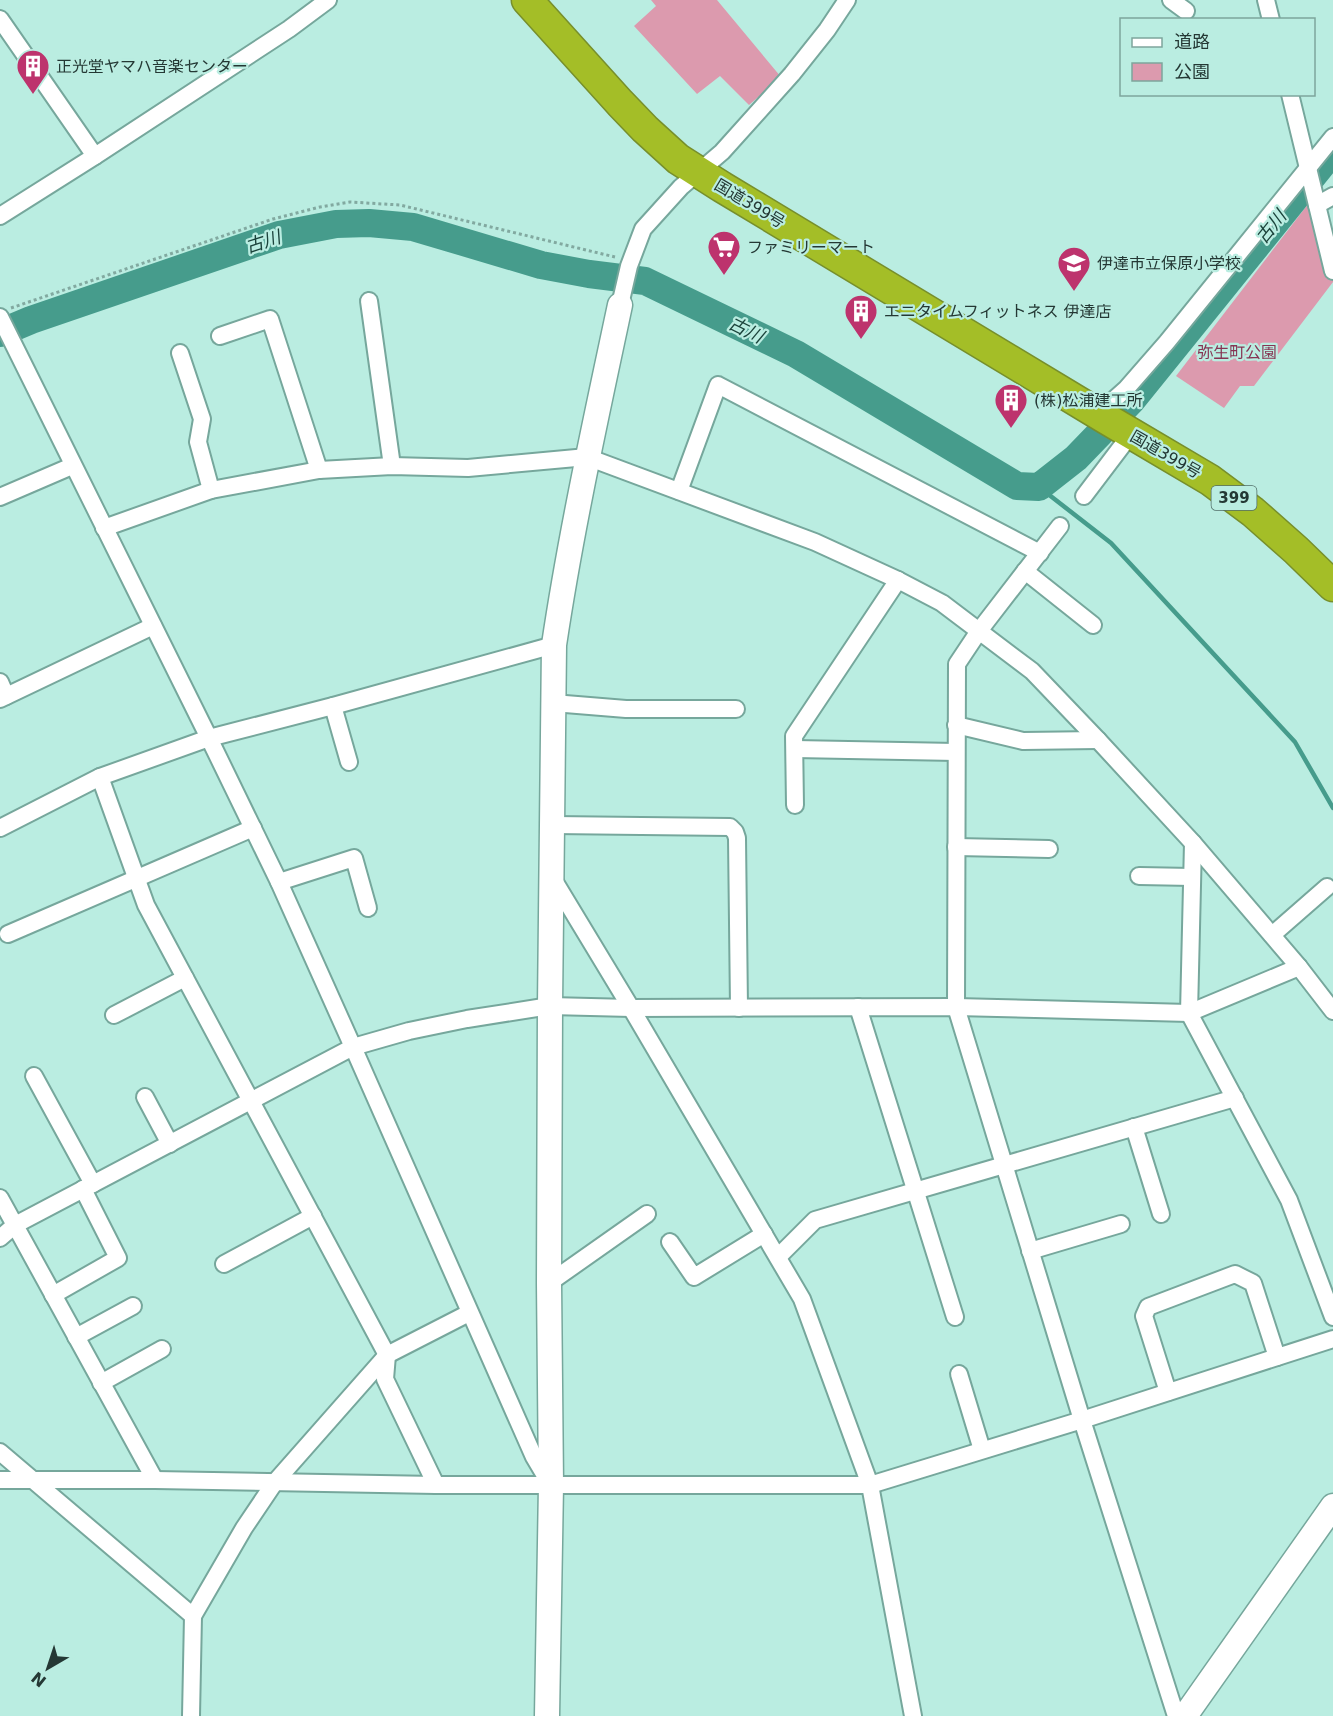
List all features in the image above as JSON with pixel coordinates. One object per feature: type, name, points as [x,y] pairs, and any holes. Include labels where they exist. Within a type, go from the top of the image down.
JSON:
[{"type":"highway","name":"国道399号","points":[[527,0],[639,123],[678,159],[1210,480],[1253,512],[1296,549],[1333,586]]},
{"type":"street","points":[[0,216],[289,29],[328,0]]},
{"type":"street","points":[[548,1716],[551,1485],[550,1006],[554,645],[563,587],[620,305],[630,263],[643,229],[681,187],[722,152],[792,74],[847,0]]},
{"type":"street","points":[[1170,0],[1186,11]]},
{"type":"street","points":[[1266,0],[1270,18]]},
{"type":"street","points":[[0,19],[95,156]]},
{"type":"street","points":[[1290,96],[1333,271]]},
{"type":"street","points":[[1084,496],[1126,389],[1309,171],[1333,137]]},
{"type":"street","points":[[1316,200],[1333,196]]},
{"type":"street","points":[[369,302],[392,466]]},
{"type":"street","points":[[4,315],[17,353],[279,882],[354,1047],[469,1313],[534,1457],[551,1485]]},
{"type":"street","points":[[220,336],[270,319],[319,470]]},
{"type":"street","points":[[180,353],[202,419],[198,442],[211,490]]},
{"type":"street","points":[[679,491],[718,385],[1040,553]]},
{"type":"street","points":[[104,528],[211,490],[319,470],[392,466],[468,468],[588,457],[814,542],[898,580],[942,603],[1032,671],[1193,843],[1299,967],[1333,1011]]},
{"type":"street","points":[[0,497],[72,466]]},
{"type":"street","points":[[1060,526],[979,631],[957,664],[956,1007],[1082,1420],[1176,1716]]},
{"type":"street","points":[[1025,571],[1094,625]]},
{"type":"street","points":[[795,805],[795,736],[898,580]]},
{"type":"street","points":[[2,692],[153,626]]},
{"type":"street","points":[[0,828],[100,777],[209,738],[554,645]]},
{"type":"street","points":[[554,703],[626,709],[736,709]]},
{"type":"street","points":[[333,706],[349,762]]},
{"type":"street","points":[[956,724],[1023,741],[1098,740]]},
{"type":"street","points":[[795,749],[956,752]]},
{"type":"street","points":[[100,777],[146,905],[387,1354],[385,1379],[436,1485]]},
{"type":"street","points":[[553,825],[730,827],[737,838],[739,1008]]},
{"type":"street","points":[[9,934],[253,828]]},
{"type":"street","points":[[1193,843],[1189,1013],[1289,1200],[1333,1317]]},
{"type":"street","points":[[956,847],[1049,849]]},
{"type":"street","points":[[279,882],[354,858],[368,908]]},
{"type":"street","points":[[1139,876],[1192,877]]},
{"type":"street","points":[[552,878],[802,1299],[870,1485],[913,1716]]},
{"type":"street","points":[[1272,935],[1327,887]]},
{"type":"street","points":[[0,1238],[15,1225],[354,1047],[433,1026],[550,1006],[631,1008],[956,1007],[1189,1013],[1299,967]]},
{"type":"street","points":[[114,1015],[185,978]]},
{"type":"street","points":[[858,1007],[955,1317]]},
{"type":"street","points":[[34,1076],[88,1187],[118,1258],[53,1295]]},
{"type":"street","points":[[145,1096],[170,1144]]},
{"type":"street","points":[[778,1257],[814,1220],[1235,1098]]},
{"type":"street","points":[[1134,1127],[1161,1214]]},
{"type":"street","points":[[0,1198],[155,1480]]},
{"type":"street","points":[[549,1283],[646,1214]]},
{"type":"street","points":[[224,1264],[313,1216]]},
{"type":"street","points":[[1030,1251],[1121,1224]]},
{"type":"street","points":[[670,1242],[694,1277],[764,1234]]},
{"type":"street","points":[[1168,1392],[1144,1316],[1148,1307],[1235,1274],[1253,1283],[1277,1357]]},
{"type":"street","points":[[76,1337],[133,1306]]},
{"type":"street","points":[[191,1716],[193,1616],[244,1528],[275,1482],[387,1354],[469,1313]]},
{"type":"street","points":[[0,1480],[436,1485],[870,1485],[1333,1339]]},
{"type":"street","points":[[101,1383],[162,1349]]},
{"type":"street","points":[[959,1374],[982,1450]]},
{"type":"street","points":[[0,1452],[193,1616]]},
{"type":"street","points":[[1185,1716],[1333,1506]]},
{"type":"path","points":[[4,315],[273,219],[350,202],[400,205],[630,263]]},
{"type":"green space","points":[[651,0],[717,0],[781,77],[749,105],[720,76],[697,94],[634,26],[656,6]]},
{"type":"green space","name":"弥生町公園","points":[[1315,195],[1333,271],[1333,282],[1254,386],[1240,386],[1224,408],[1176,376]]},
{"type":"waterway","name":"古川","points":[[0,333],[31,320],[279,235],[336,224],[369,223],[413,227],[541,265],[645,281],[796,354],[1017,486],[1039,487],[1076,458],[1132,400],[1333,151]]},
{"type":"waterway","points":[[1039,487],[1111,543],[1295,742],[1333,808]]},
{"type":"place","name":"正光堂ヤマハ音楽センター","points":[[33,95]]},
{"type":"place","name":"ファミリーマート","points":[[724,276]]},
{"type":"place","name":"伊達市立保原小学校","points":[[1074,292]]},
{"type":"place","name":"エニタイムフィットネス 伊達店","points":[[861,340]]},
{"type":"place","name":"(株)松浦建工所","points":[[1011,429]]}]
